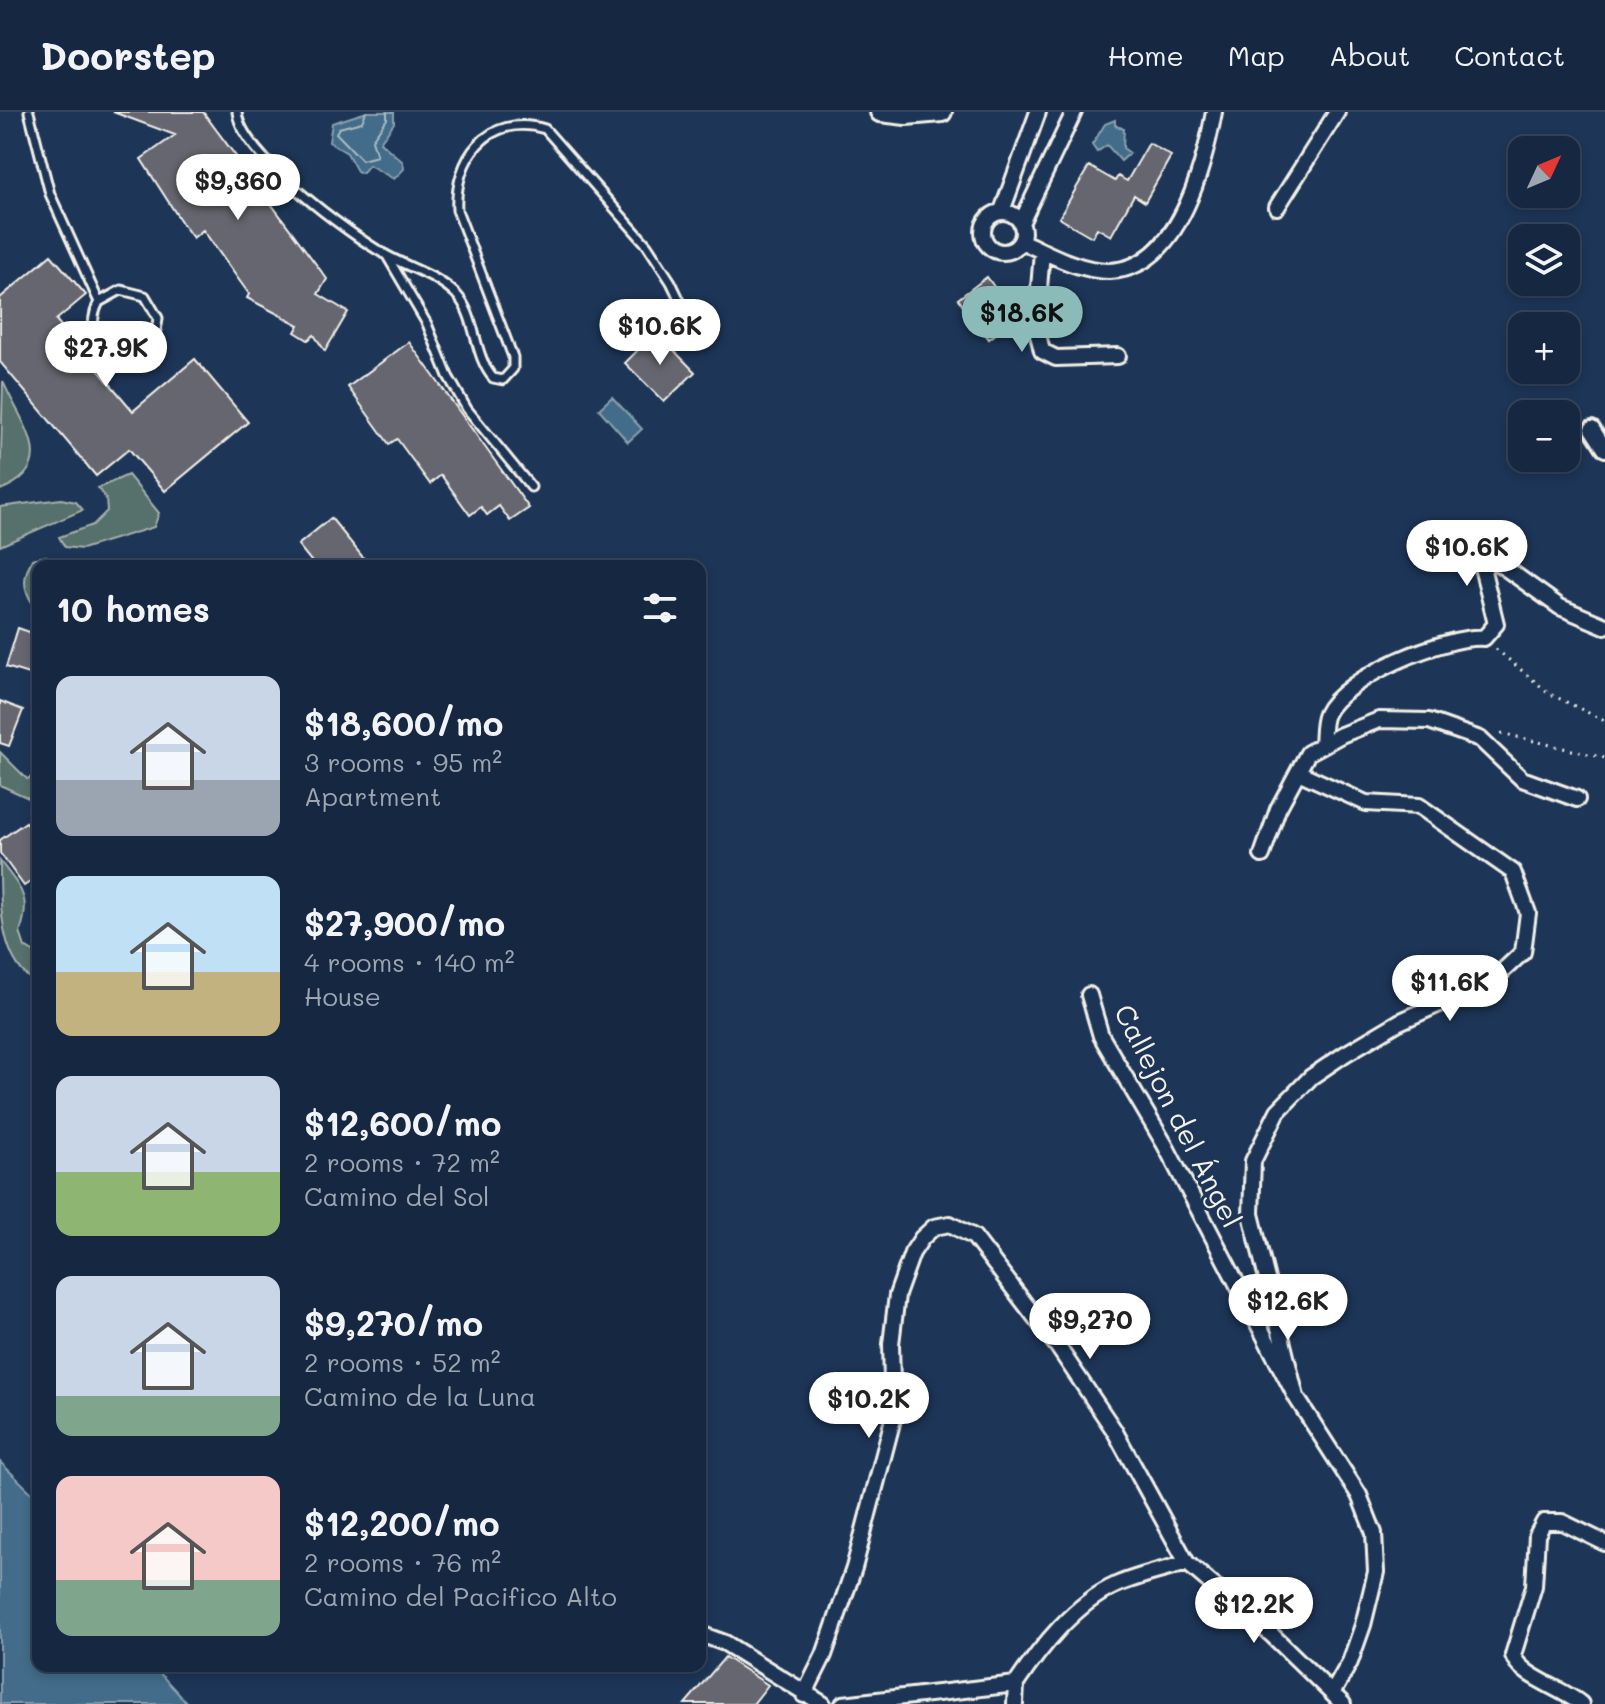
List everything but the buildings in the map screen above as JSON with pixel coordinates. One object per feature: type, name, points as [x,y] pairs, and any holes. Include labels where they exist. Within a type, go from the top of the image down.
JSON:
[{"type":"street","points":[[887,113],[942,112]]},
{"type":"street","points":[[1002,211],[1038,112]]},
{"type":"street","points":[[1021,241],[1021,223],[1074,112]]},
{"type":"street","points":[[1021,241],[1042,251],[1108,271],[1132,264],[1159,247],[1180,222],[1192,195],[1214,112]]},
{"type":"street","points":[[1277,207],[1337,112]]},
{"type":"street","points":[[1021,223],[1014,215],[1002,211],[991,215],[983,226],[987,245],[1005,253],[1021,241]]},
{"type":"street","points":[[1042,251],[1036,326],[1042,351],[1056,358],[1118,356]]},
{"type":"street","points":[[1592,429],[1605,449]]},
{"type":"street","points":[[1322,745],[1326,714],[1361,680],[1395,661],[1470,637],[1484,638],[1496,624],[1483,571],[1490,557],[1560,607],[1605,626]]},
{"type":"street","points":[[1262,855],[1278,809],[1308,753],[1379,720],[1429,721],[1480,739],[1522,779],[1577,799]]},
{"type":"street","points":[[1296,1397],[1251,1214],[1253,1161],[1278,1111],[1311,1077],[1399,1022],[1493,980],[1523,952],[1528,913],[1513,872],[1419,806],[1366,803],[1298,772]]},
{"type":"street","name":"Callejon del Ángel","points":[[1089,995],[1101,1036],[1165,1145],[1296,1397],[1359,1495],[1374,1533],[1377,1554],[1363,1625],[1350,1662],[1333,1692]]},
{"type":"street","points":[[804,1695],[824,1655],[854,1568],[893,1419],[891,1344],[897,1295],[912,1253],[934,1227],[961,1227],[997,1264],[1114,1430],[1187,1563],[1343,1704]]},
{"type":"street","points":[[1581,1704],[1554,1684],[1523,1672],[1513,1655],[1534,1586],[1537,1535],[1544,1522],[1562,1522],[1605,1543]]},
{"type":"street","points":[[1015,1704],[1016,1684],[1051,1636],[1100,1595],[1115,1586],[1187,1563]]},
{"type":"street","points":[[706,1636],[725,1643],[823,1704]]},
{"type":"street","points":[[843,1704],[909,1700],[1016,1684]]},
{"type":"lane","points":[[29,112],[50,194],[99,302],[92,326],[105,348],[129,355],[141,351],[154,339],[158,318],[145,296],[121,290],[99,302]]},
{"type":"lane","points":[[237,112],[248,138],[296,190],[387,256],[446,285],[459,296],[489,374],[499,381],[513,369],[513,357],[457,210],[456,188],[462,163],[487,132],[508,121],[532,123],[545,129],[647,245],[671,282],[693,328]]},
{"type":"lane","points":[[387,256],[427,324],[441,362],[467,409],[531,487]]},
{"type":"path","points":[[1484,638],[1550,694],[1605,721]]},
{"type":"path","points":[[1501,733],[1605,758]]},
{"type":"green space","points":[[3,381],[26,427],[33,456],[29,468],[19,480],[0,490]]},
{"type":"green space","points":[[128,475],[159,513],[154,527],[82,549],[65,547],[59,537],[93,525],[107,511],[106,499],[98,488]]},
{"type":"green space","points":[[61,499],[76,502],[83,510],[0,546],[0,507]]},
{"type":"green space","points":[[47,556],[52,560],[32,560],[32,602],[25,582],[32,559]]},
{"type":"green space","points":[[0,752],[27,779],[32,777],[32,800],[0,785]]},
{"type":"green space","points":[[0,861],[22,894],[25,910],[20,932],[25,947],[32,951],[32,980],[16,963],[9,948],[1,897]]},
{"type":"water","points":[[367,112],[394,112],[394,123],[380,142],[403,162],[404,169],[394,179],[369,165],[362,173],[357,171],[347,153],[329,142],[332,123]]},
{"type":"water","points":[[1115,120],[1115,125],[1124,129],[1123,148],[1130,153],[1121,161],[1107,145],[1097,152],[1092,145],[1105,124]]},
{"type":"water","points":[[612,397],[642,429],[628,442],[599,409]]},
{"type":"water","points":[[0,1462],[32,1493],[32,1672],[159,1672],[188,1704],[0,1704]]}]
